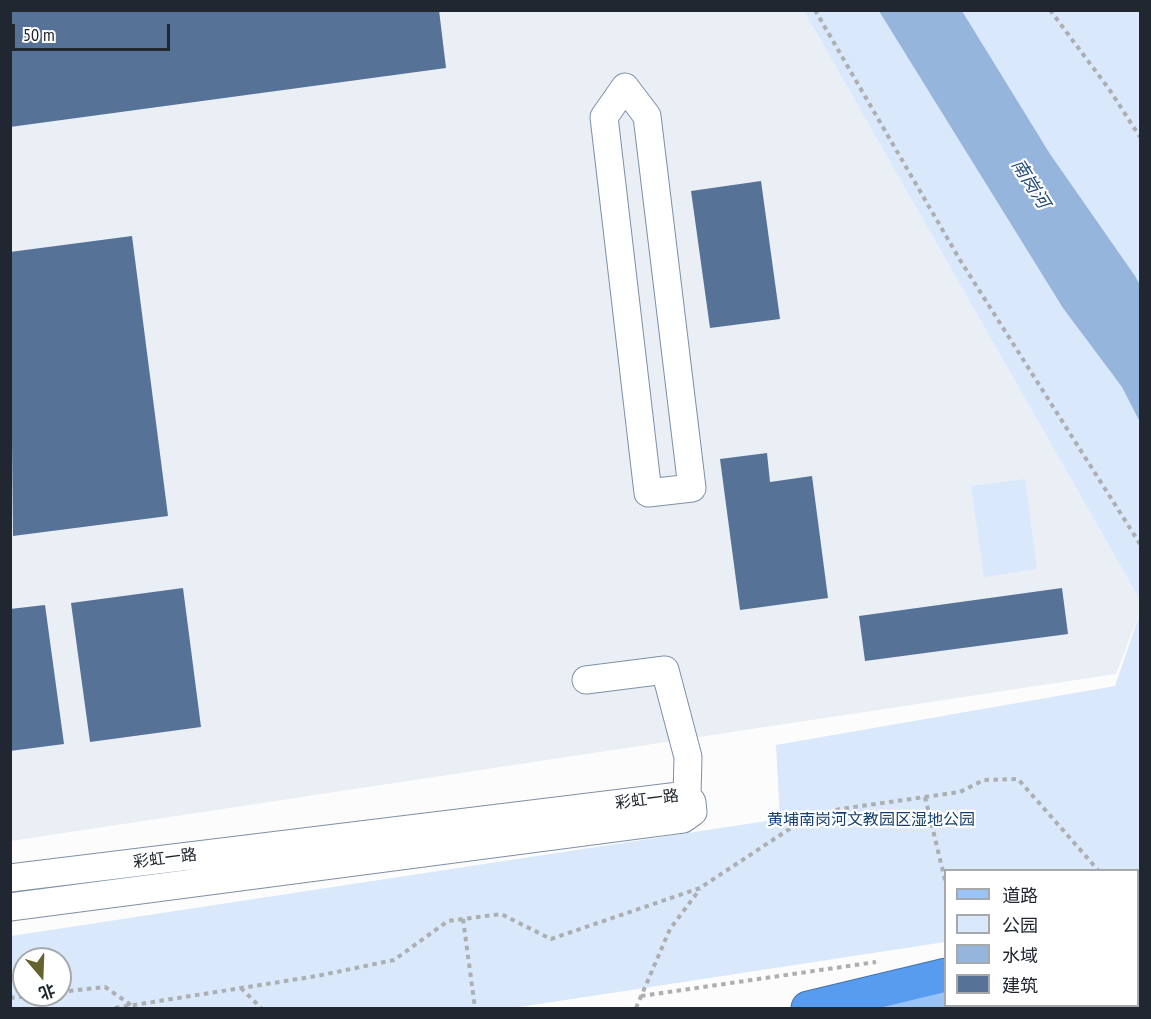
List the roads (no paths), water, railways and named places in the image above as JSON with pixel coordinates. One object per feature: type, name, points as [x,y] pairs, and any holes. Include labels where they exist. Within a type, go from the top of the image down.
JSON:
[{"type":"highway","points":[[808,1008],[944,975]]},
{"type":"main road","points":[[876,1008],[944,998]]},
{"type":"street","points":[[625,87],[646,116],[692,488],[648,492],[604,117],[625,87]]},
{"type":"street","points":[[586,680],[665,670],[687,757],[687,795]]},
{"type":"street","name":"彩虹一路","points":[[10,878],[687,795],[692,802],[693,812],[683,819],[10,907]]},
{"type":"water","name":"南岗河","points":[[879,11],[962,11],[1050,154],[1135,276],[1140,285],[1140,422],[1122,387],[1063,308]]},
{"type":"park label","name":"黄埔南岗河文教园区湿地公园","points":[[871,820]]}]
